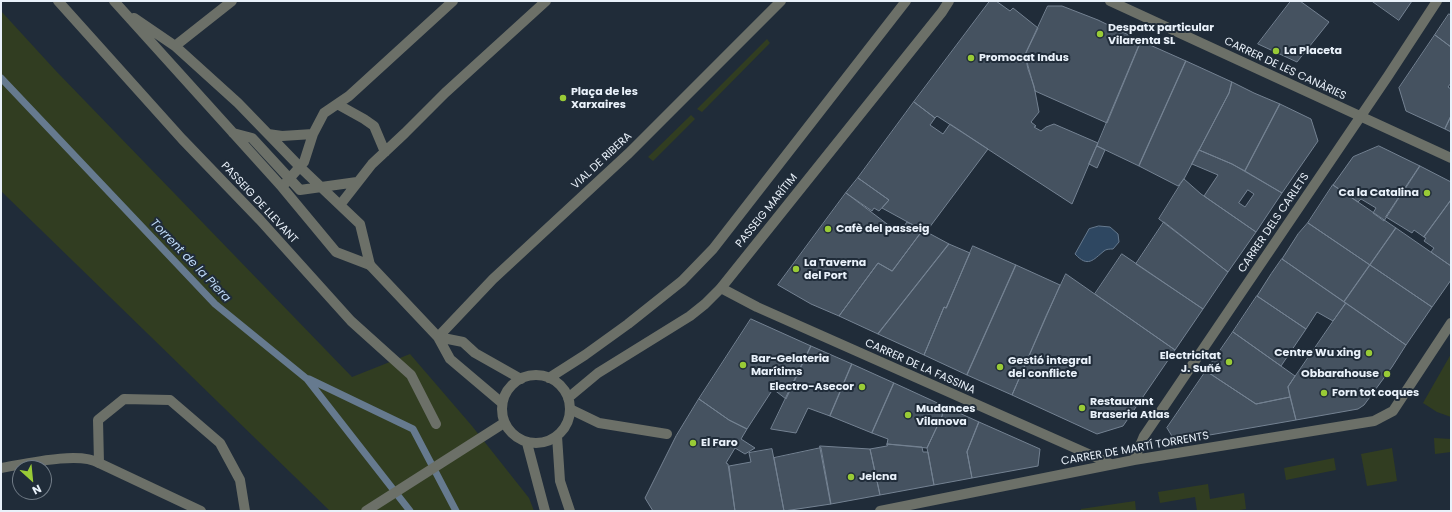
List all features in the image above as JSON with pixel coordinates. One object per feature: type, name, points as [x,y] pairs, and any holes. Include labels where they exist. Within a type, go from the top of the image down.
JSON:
[{"type":"street","name":"PASSEIG DE LLEVANT","points":[[58,1],[182,139],[260,220],[351,321],[411,375],[436,424]]},
{"type":"street","points":[[114,1],[282,187],[336,252],[370,265],[438,337],[450,358],[502,403]]},
{"type":"street","points":[[175,46],[232,1]]},
{"type":"street","points":[[282,187],[304,162],[313,134],[324,113],[349,96],[453,1]]},
{"type":"street","points":[[340,205],[372,164],[445,93],[546,1]]},
{"type":"street","name":"VIAL DE RIBERA","points":[[438,337],[493,280],[629,153],[781,1]]},
{"type":"street","name":"PASSEIG MARÍTIM","points":[[549,378],[585,355],[628,324],[682,281],[713,249],[906,1]]},
{"type":"street","name":"PASSEIG MARÍTIM","points":[[568,398],[598,373],[690,316],[705,304],[720,288],[942,12],[949,1]]},
{"type":"street","name":"CARRER DE LES CANÀRIES","points":[[1110,1],[1451,158]]},
{"type":"street","name":"CARRER DELS CARLETS","points":[[1134,460],[1144,436],[1437,1]]},
{"type":"street","points":[[121,9],[175,46],[238,103],[300,167],[360,224],[370,265]]},
{"type":"street","points":[[337,104],[374,126],[385,152]]},
{"type":"street","points":[[233,133],[252,138],[300,190],[357,182]]},
{"type":"street","points":[[268,134],[282,136],[313,134]]},
{"type":"street","name":"CARRER DE LA FASSINA","points":[[720,288],[764,310],[1111,464]]},
{"type":"street","name":"CARRER DE MARTÍ TORRENTS","points":[[880,511],[1111,464],[1374,421],[1393,411],[1451,322]]},
{"type":"street","points":[[438,337],[463,342],[475,353],[521,378]]},
{"type":"street","points":[[535,375],[549,378],[560,385],[568,398],[570,409],[568,422],[557,436],[548,442],[526,442],[508,431],[502,414],[502,403],[507,390],[521,378],[535,375]]},
{"type":"street","points":[[99,463],[98,420],[124,399],[170,400],[220,443],[240,480],[244,511]]},
{"type":"street","points":[[570,409],[599,423],[667,434]]},
{"type":"street","points":[[366,511],[504,423]]},
{"type":"street","points":[[557,436],[560,481],[570,511]]},
{"type":"street","points":[[526,442],[545,511]]},
{"type":"street","points":[[1,468],[64,458],[93,459],[201,511]]},
{"type":"green space","points":[[1,11],[56,71],[352,377],[410,354],[472,426],[529,498],[534,511],[330,511],[1,191]]},
{"type":"green space","points":[[767,39],[770,43],[702,112],[697,109]]},
{"type":"green space","points":[[691,115],[695,119],[653,161],[648,157]]},
{"type":"green space","points":[[1451,354],[1451,417],[1437,412],[1423,403]]},
{"type":"green space","points":[[1434,438],[1451,439],[1451,452],[1435,454]]},
{"type":"green space","points":[[1392,448],[1397,481],[1367,486],[1361,454]]},
{"type":"green space","points":[[1334,458],[1336,470],[1286,480],[1284,468]]},
{"type":"green space","points":[[1208,484],[1210,499],[1244,493],[1246,509],[1234,511],[1197,511],[1195,497],[1160,503],[1158,492]]},
{"type":"green space","points":[[1135,501],[1136,511],[1081,511],[1081,509]]},
{"type":"water","points":[[1099,226],[1110,227],[1118,234],[1119,242],[1113,249],[1105,250],[1093,260],[1087,262],[1083,261],[1075,254],[1089,229]]},
{"type":"building","points":[[990,1],[996,1],[1010,11],[1013,8],[1038,28],[1025,55],[1034,86],[1039,112],[1031,122],[1036,126],[1034,127],[1041,131],[1054,124],[1098,143],[1072,204],[937,116],[935,118],[914,102]]},
{"type":"building","points":[[1291,1],[1300,1],[1329,22],[1297,62],[1258,44]]},
{"type":"building","points":[[1372,1],[1412,1],[1399,20]]},
{"type":"building","points":[[1048,6],[1062,6],[1098,20],[1141,41],[1107,123],[1035,91],[1025,55]]},
{"type":"building","points":[[1449,14],[1451,15],[1451,47],[1435,35]]},
{"type":"building","points":[[1435,35],[1451,47],[1451,83],[1448,87],[1451,89],[1451,116],[1445,129],[1406,111],[1399,88]]},
{"type":"building","points":[[1141,41],[1186,61],[1139,166],[1097,146]]},
{"type":"building","points":[[1186,61],[1232,82],[1229,93],[1184,179],[1178,186],[1139,166]]},
{"type":"building","points":[[1232,82],[1280,104],[1245,171],[1199,150],[1229,93]]},
{"type":"building","points":[[914,102],[935,118],[930,125],[943,134],[950,124],[988,149],[926,232],[882,208],[889,200],[858,178]]},
{"type":"building","points":[[1280,104],[1311,119],[1318,141],[1282,193],[1245,171]]},
{"type":"building","points":[[1451,116],[1451,132],[1445,129]]},
{"type":"building","points":[[1097,146],[1105,150],[1097,168],[1089,164]]},
{"type":"building","points":[[1379,146],[1420,166],[1405,189],[1401,186],[1396,194],[1400,196],[1384,221],[1373,213],[1376,208],[1361,199],[1358,202],[1333,185],[1353,157]]},
{"type":"building","points":[[1199,150],[1232,164],[1282,193],[1256,232],[1204,196],[1218,175],[1192,164]],"holes":[[[1248,190],[1254,194],[1245,207],[1239,203]]]},
{"type":"building","points":[[1420,166],[1451,182],[1451,200],[1424,237],[1414,230],[1412,233],[1386,217]]},
{"type":"building","points":[[858,178],[889,200],[879,211],[874,208],[872,211],[846,193]]},
{"type":"building","points":[[1184,179],[1201,194],[1256,232],[1228,272],[1159,219]]},
{"type":"building","points":[[1333,185],[1396,228],[1370,265],[1308,223]]},
{"type":"building","points":[[846,193],[899,233],[907,222],[923,230],[892,271],[878,263],[839,316],[811,304],[778,285]]},
{"type":"building","points":[[1451,200],[1451,266],[1431,252],[1434,248],[1424,241],[1426,238],[1424,237]]},
{"type":"building","points":[[1164,222],[1228,272],[1203,309],[1136,264]]},
{"type":"building","points":[[1308,223],[1370,265],[1344,302],[1282,259],[1298,234]]},
{"type":"building","points":[[1396,228],[1451,266],[1451,280],[1432,307],[1370,265]]},
{"type":"building","points":[[923,230],[949,244],[878,334],[839,316],[878,263],[892,271]]},
{"type":"building","points":[[949,244],[970,253],[946,308],[944,307],[924,355],[878,334]]},
{"type":"building","points":[[973,246],[1016,265],[967,375],[924,355],[944,307],[946,308]]},
{"type":"building","points":[[1122,254],[1203,309],[1175,350],[1095,294]]},
{"type":"building","points":[[1282,259],[1346,303],[1333,321],[1317,312],[1306,329],[1257,296]]},
{"type":"building","points":[[1016,265],[1060,285],[1012,395],[967,375]]},
{"type":"building","points":[[1370,265],[1432,307],[1406,345],[1344,302]]},
{"type":"building","points":[[1066,274],[1175,350],[1123,426],[1097,434],[1012,395]]},
{"type":"building","points":[[1257,296],[1306,329],[1281,366],[1233,332]]},
{"type":"building","points":[[1346,303],[1406,345],[1364,405],[1358,409],[1296,420],[1288,387]]},
{"type":"building","points":[[751,319],[811,346],[786,399],[773,389],[747,429],[729,420],[699,399]]},
{"type":"building","points":[[1233,332],[1295,376],[1288,387],[1290,397],[1256,404],[1206,371]]},
{"type":"building","points":[[811,346],[852,364],[830,416],[808,408],[796,433],[771,429]]},
{"type":"building","points":[[852,364],[894,383],[872,433],[830,416]]},
{"type":"building","points":[[1206,371],[1256,404],[1290,397],[1296,420],[1175,441],[1167,428]]},
{"type":"building","points":[[894,383],[944,406],[942,416],[927,448],[887,444],[888,439],[872,433]]},
{"type":"building","points":[[699,399],[729,420],[747,429],[741,439],[755,448],[745,454],[735,448],[726,463],[728,464],[735,511],[653,511],[645,498],[676,436]]},
{"type":"building","points":[[944,406],[979,422],[967,452],[972,478],[934,485],[927,448],[942,416]]},
{"type":"building","points":[[979,422],[1040,449],[1038,466],[972,478],[967,452]]},
{"type":"building","points":[[887,444],[922,447],[923,452],[928,452],[934,485],[880,495],[870,449],[887,446]]},
{"type":"building","points":[[820,446],[870,449],[880,495],[831,504]]},
{"type":"building","points":[[821,448],[831,504],[784,511],[774,458]]},
{"type":"building","points":[[772,449],[784,511],[735,511],[729,466],[751,462],[749,453]]},
{"type":"waterway","name":"Torrent de la Piera","points":[[1,78],[215,304],[307,379],[410,511]]},
{"type":"waterway","points":[[309,379],[413,429],[456,511]]},
{"type":"place","name":"Despatx particular Vilarenta SL","points":[[1100,34]]},
{"type":"place","name":"La Placeta","points":[[1276,51]]},
{"type":"place","name":"Promocat Indus","points":[[971,58]]},
{"type":"place","name":"Plaça de les Xarxaires","points":[[563,98]]},
{"type":"place","name":"Ca la Catalina","points":[[1427,193]]},
{"type":"place","name":"Cafè del passeig","points":[[828,229]]},
{"type":"place","name":"La Taverna del Port","points":[[796,269]]},
{"type":"place","name":"Centre Wu xing","points":[[1369,353]]},
{"type":"place","name":"Electricitat J. Suñé","points":[[1229,362]]},
{"type":"place","name":"Bar-Gelateria Marítims","points":[[743,365]]},
{"type":"place","name":"Gestió integral del conflicte","points":[[1000,367]]},
{"type":"place","name":"Obbarahouse","points":[[1387,374]]},
{"type":"place","name":"Electro-Asecor","points":[[862,387]]},
{"type":"place","name":"Forn tot coques","points":[[1324,393]]},
{"type":"place","name":"Restaurant Braseria Atlas","points":[[1082,408]]},
{"type":"place","name":"Mudances Vilanova","points":[[908,415]]},
{"type":"place","name":"El Faro","points":[[693,443]]},
{"type":"place","name":"Jelcna","points":[[851,477]]}]
